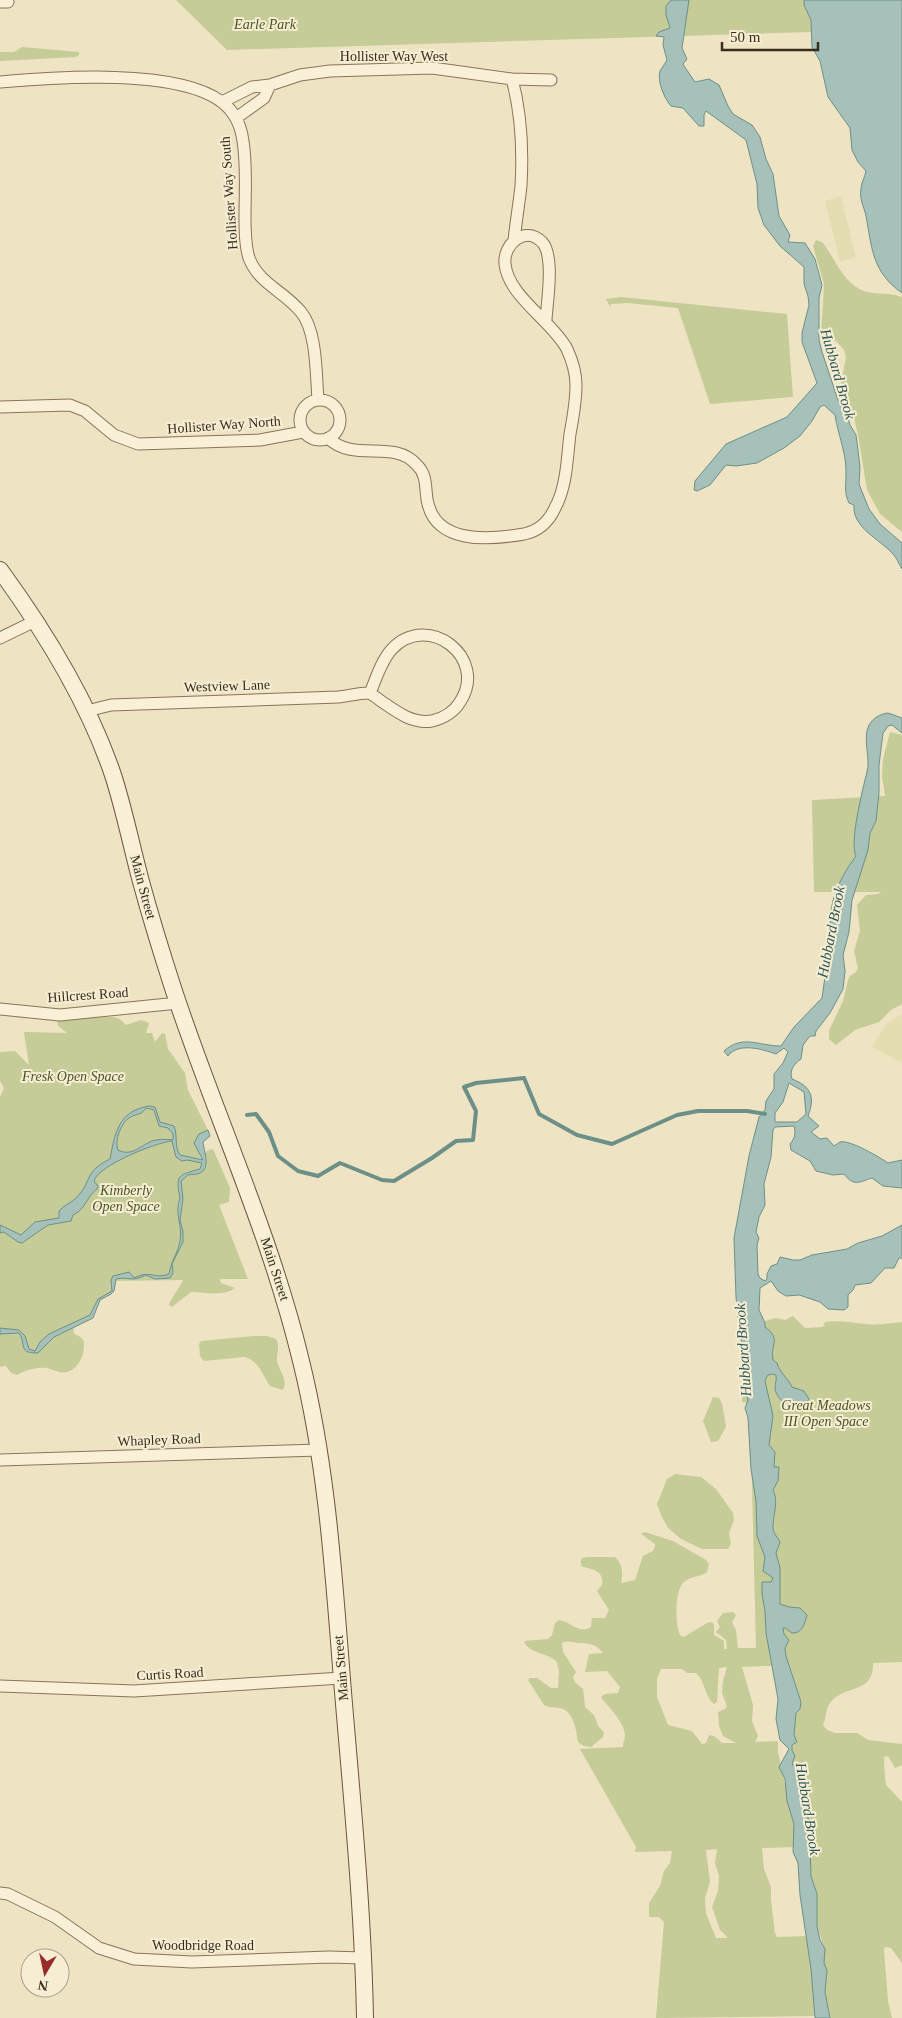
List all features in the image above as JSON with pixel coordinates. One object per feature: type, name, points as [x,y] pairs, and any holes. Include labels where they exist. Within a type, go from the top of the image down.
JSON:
[{"type":"main road","name":"Main Street","points":[[0,570],[54,650],[87,711],[113,775],[153,923],[178,1003],[277,1270],[302,1362],[319,1450],[329,1526],[363,1958],[365,2018]]},
{"type":"street","name":"Hollister Way West","points":[[222,102],[252,87],[270,85],[289,77],[312,73],[390,68],[445,70],[512,79],[551,80]]},
{"type":"street","name":"Hollister Way South","points":[[0,82],[86,77],[151,79],[192,89],[222,102],[236,118],[241,132],[244,152],[248,253],[260,277],[301,311],[308,325],[314,356],[318,400]]},
{"type":"street","name":"Hollister Way North","points":[[0,407],[70,405],[85,411],[114,435],[138,444],[260,440],[304,432],[314,439],[328,438],[349,450],[392,452],[409,458],[420,468],[424,475],[426,498],[431,513],[439,525],[450,532],[465,536],[495,536],[534,531],[550,517],[562,491],[576,394],[575,374],[566,347],[546,320],[531,308],[518,293],[506,270],[506,251],[514,240],[520,201],[521,164],[517,106],[512,79]]},
{"type":"street","points":[[236,118],[264,98],[270,85]]},
{"type":"street","points":[[514,240],[530,237],[540,240],[546,248],[549,269],[546,320]]},
{"type":"street","points":[[304,432],[301,426],[301,413],[308,403],[327,400],[332,403],[340,414],[340,426],[337,432],[328,438]]},
{"type":"street","points":[[0,638],[35,621]]},
{"type":"street","points":[[413,636],[431,636],[448,642],[461,655],[465,663],[467,681],[463,698],[451,712],[435,720],[426,722],[408,719],[370,693],[390,651],[404,640],[413,636]]},
{"type":"street","name":"Westview Lane","points":[[87,711],[111,705],[338,697],[370,693]]},
{"type":"street","name":"Hillcrest Road","points":[[0,1009],[60,1015],[178,1003]]},
{"type":"street","name":"Whapley Road","points":[[0,1460],[319,1450]]},
{"type":"street","name":"Curtis Road","points":[[0,1686],[134,1691],[342,1678]]},
{"type":"street","name":"Woodbridge Road","points":[[0,1893],[8,1894],[54,1917],[100,1948],[134,1958],[192,1962],[329,1957],[363,1958]]},
{"type":"shaded area","points":[[841,196],[856,257],[840,262],[825,201]]},
{"type":"shaded area","points":[[902,1014],[902,1063],[872,1047],[886,1024]]},
{"type":"green space","name":"Earle Park","points":[[176,0],[804,0],[804,5],[811,20],[811,32],[227,50]]},
{"type":"green space","points":[[22,47],[79,52],[79,55],[76,57],[0,61],[0,52],[14,52]]},
{"type":"green space","points":[[816,240],[822,242],[846,278],[859,289],[871,293],[902,297],[902,532],[880,514],[867,490],[853,414],[841,383],[846,357],[844,350],[836,341],[821,337],[824,284],[813,246]]},
{"type":"green space","points":[[621,297],[787,314],[793,397],[710,404],[678,308],[628,303],[611,304],[610,307],[606,299]]},
{"type":"green space","points":[[890,732],[902,735],[902,1004],[891,1010],[879,1022],[855,1030],[836,1045],[829,1039],[829,1031],[843,1001],[848,980],[858,968],[854,951],[860,931],[857,905],[866,895],[881,892],[814,892],[812,800],[885,796],[882,776],[883,759]]},
{"type":"green space","name":"Kimberly Open Space","points":[[78,1017],[114,1017],[120,1019],[126,1025],[141,1020],[149,1023],[146,1033],[152,1033],[155,1042],[162,1033],[165,1034],[168,1049],[185,1073],[188,1090],[208,1130],[199,1134],[199,1154],[206,1163],[204,1152],[212,1149],[214,1151],[230,1188],[229,1202],[219,1205],[248,1279],[220,1279],[221,1283],[235,1288],[219,1293],[191,1292],[172,1307],[169,1305],[170,1302],[183,1280],[111,1281],[112,1291],[98,1299],[90,1315],[73,1324],[74,1334],[79,1336],[84,1342],[81,1360],[74,1368],[70,1371],[59,1372],[47,1368],[39,1368],[27,1370],[17,1375],[11,1373],[6,1366],[0,1367],[0,1097],[4,1088],[0,1081],[0,1052],[15,1051],[29,1065],[24,1032],[67,1033],[58,1026],[57,1020]]},
{"type":"green space","name":"Great Meadows III Open Space","points":[[793,1316],[805,1328],[823,1327],[825,1322],[830,1321],[874,1325],[902,1322],[902,1662],[873,1663],[872,1673],[864,1685],[843,1693],[830,1703],[823,1725],[827,1730],[835,1733],[857,1733],[868,1740],[902,1744],[902,1765],[895,1768],[888,1756],[884,1757],[886,1785],[902,1802],[902,1963],[891,1948],[885,1947],[884,1950],[888,2001],[892,2018],[830,2018],[825,1992],[827,1970],[824,1964],[824,1947],[817,1926],[817,1894],[811,1876],[810,1844],[812,1832],[802,1797],[800,1775],[792,1764],[795,1756],[792,1749],[795,1743],[796,1713],[800,1703],[798,1690],[788,1665],[742,1667],[753,1705],[752,1721],[758,1736],[755,1742],[778,1741],[778,1752],[797,1847],[762,1848],[764,1869],[771,1887],[775,1933],[777,1937],[808,1936],[813,1969],[816,2016],[656,2018],[664,1922],[659,1917],[649,1917],[649,1903],[660,1886],[664,1871],[670,1863],[672,1851],[635,1852],[636,1847],[580,1749],[623,1747],[625,1735],[622,1725],[601,1697],[605,1694],[618,1693],[620,1687],[607,1671],[585,1672],[589,1654],[603,1653],[598,1648],[586,1643],[568,1641],[562,1643],[563,1652],[576,1672],[573,1677],[575,1682],[583,1689],[585,1707],[594,1715],[598,1726],[604,1732],[603,1737],[591,1747],[584,1746],[578,1742],[574,1722],[568,1713],[560,1708],[544,1705],[528,1680],[530,1678],[537,1678],[551,1688],[558,1688],[559,1672],[557,1662],[529,1648],[524,1641],[548,1639],[552,1635],[555,1623],[559,1620],[578,1629],[586,1629],[591,1627],[592,1618],[605,1618],[609,1610],[597,1591],[602,1585],[601,1576],[597,1571],[581,1566],[581,1559],[586,1557],[615,1557],[622,1569],[621,1583],[635,1580],[643,1556],[653,1551],[655,1547],[655,1544],[641,1534],[645,1532],[673,1541],[706,1560],[709,1564],[707,1572],[685,1581],[681,1585],[676,1607],[680,1635],[684,1637],[712,1622],[714,1625],[714,1635],[724,1641],[724,1649],[727,1649],[726,1640],[716,1632],[720,1627],[717,1621],[723,1613],[733,1612],[736,1615],[732,1622],[736,1630],[738,1648],[756,1648],[750,1403],[742,1402],[742,1332],[769,1330],[765,1327],[765,1321],[776,1318],[785,1320]],"holes":[[[727,1667],[722,1693],[727,1706],[718,1712],[719,1726],[723,1736],[736,1743],[722,1743],[714,1736],[709,1735],[706,1743],[702,1744],[692,1731],[668,1725],[657,1697],[657,1679],[661,1669],[682,1669],[687,1673],[696,1673],[702,1681],[708,1697],[714,1704],[717,1702],[719,1668]],[[717,1849],[715,1863],[719,1876],[718,1891],[712,1907],[720,1930],[728,1938],[716,1938],[706,1913],[705,1898],[710,1882],[706,1850]]]},
{"type":"green space","points":[[267,1336],[276,1339],[278,1346],[277,1359],[285,1382],[283,1390],[270,1386],[260,1368],[249,1359],[244,1357],[204,1361],[200,1356],[199,1344],[201,1341]]},
{"type":"green space","points":[[713,1397],[719,1398],[722,1403],[726,1427],[718,1441],[711,1442],[703,1421]]},
{"type":"green space","points":[[675,1474],[701,1477],[716,1489],[733,1513],[734,1520],[729,1533],[731,1544],[728,1549],[702,1549],[681,1539],[668,1528],[657,1504],[667,1479]]},
{"type":"water","points":[[671,0],[689,0],[682,48],[687,59],[683,64],[684,66],[695,82],[709,79],[719,85],[733,114],[752,125],[760,137],[766,159],[773,174],[779,216],[790,235],[788,242],[805,243],[815,259],[822,285],[819,298],[819,340],[839,403],[847,413],[850,425],[856,435],[860,467],[859,484],[869,509],[880,524],[902,543],[902,569],[894,555],[862,527],[857,520],[854,505],[849,503],[847,499],[845,460],[835,415],[824,405],[820,407],[800,436],[784,448],[757,463],[736,466],[726,465],[710,485],[697,491],[694,490],[695,481],[726,444],[787,417],[817,383],[802,342],[802,333],[809,305],[804,284],[804,267],[780,246],[764,225],[758,208],[757,184],[746,140],[706,111],[704,126],[699,126],[683,108],[671,106],[662,89],[659,75],[667,60],[663,45],[664,37],[656,36],[659,32],[670,28],[666,15],[666,6]]},
{"type":"water","points":[[804,0],[902,0],[902,293],[885,277],[875,259],[861,196],[866,171],[858,162],[852,150],[850,128],[828,97],[820,61],[812,47],[811,20],[804,5]]},
{"type":"water","name":"Hubbard Brook","points":[[888,713],[902,718],[902,733],[892,725],[888,726],[883,733],[876,821],[870,833],[868,850],[852,900],[849,932],[843,955],[845,971],[843,989],[830,1013],[816,1031],[815,1036],[810,1036],[803,1045],[801,1059],[793,1068],[791,1076],[792,1079],[803,1085],[810,1093],[811,1103],[808,1116],[819,1126],[811,1132],[820,1139],[827,1138],[834,1146],[840,1142],[850,1143],[888,1163],[902,1160],[902,1188],[883,1186],[872,1178],[854,1182],[844,1174],[833,1175],[816,1171],[810,1161],[791,1150],[790,1144],[795,1134],[794,1126],[775,1127],[773,1130],[771,1157],[764,1184],[765,1205],[759,1217],[756,1232],[759,1238],[757,1245],[758,1274],[765,1281],[771,1266],[777,1264],[780,1257],[800,1260],[812,1255],[847,1249],[858,1243],[882,1236],[902,1225],[902,1258],[899,1258],[894,1268],[885,1268],[871,1283],[855,1285],[848,1295],[848,1307],[844,1310],[828,1309],[820,1302],[799,1295],[786,1296],[778,1291],[771,1281],[760,1288],[759,1310],[765,1327],[773,1335],[773,1360],[777,1363],[792,1387],[804,1391],[809,1399],[801,1409],[789,1406],[781,1400],[776,1392],[776,1375],[771,1374],[767,1376],[765,1381],[773,1416],[769,1445],[775,1452],[774,1467],[779,1467],[778,1481],[773,1490],[776,1503],[773,1529],[780,1542],[776,1553],[780,1568],[780,1604],[800,1608],[807,1615],[801,1630],[798,1632],[792,1633],[783,1628],[784,1634],[789,1640],[785,1648],[786,1656],[801,1702],[800,1709],[796,1713],[794,1735],[797,1742],[792,1745],[795,1756],[792,1764],[799,1772],[802,1797],[813,1835],[810,1845],[811,1876],[817,1894],[817,1926],[820,1940],[825,1949],[824,1963],[827,1970],[825,1992],[830,2018],[815,2018],[811,1969],[800,1895],[798,1863],[793,1852],[794,1824],[787,1801],[785,1779],[779,1767],[789,1749],[780,1740],[776,1719],[778,1699],[766,1633],[762,1582],[771,1582],[773,1578],[763,1571],[765,1557],[757,1536],[756,1501],[751,1469],[748,1418],[745,1408],[748,1400],[744,1387],[745,1358],[741,1339],[742,1324],[738,1317],[736,1297],[734,1238],[749,1156],[759,1117],[765,1110],[766,1101],[774,1089],[774,1074],[783,1063],[788,1052],[784,1048],[776,1054],[764,1050],[744,1048],[732,1052],[728,1056],[724,1051],[731,1046],[744,1042],[781,1046],[794,1027],[822,998],[831,934],[830,923],[833,902],[844,874],[856,856],[854,849],[855,828],[868,767],[867,730],[873,720]],"holes":[[[789,1083],[804,1092],[806,1114],[797,1122],[775,1122],[775,1113],[783,1102]]]},
{"type":"water","points":[[149,1106],[155,1107],[160,1122],[174,1126],[177,1148],[180,1155],[203,1160],[194,1143],[199,1134],[208,1130],[210,1136],[203,1142],[206,1164],[203,1171],[198,1174],[188,1175],[181,1181],[183,1199],[180,1220],[183,1242],[172,1264],[173,1273],[170,1278],[155,1279],[146,1275],[137,1279],[116,1279],[114,1291],[100,1300],[93,1318],[54,1337],[38,1353],[27,1352],[19,1333],[0,1334],[0,1328],[19,1330],[25,1336],[29,1349],[35,1351],[40,1342],[49,1334],[90,1315],[98,1299],[112,1291],[111,1280],[113,1276],[129,1272],[134,1278],[145,1274],[164,1276],[169,1274],[171,1265],[179,1245],[181,1235],[178,1210],[180,1198],[179,1180],[183,1174],[200,1169],[202,1163],[182,1161],[176,1157],[172,1141],[142,1150],[105,1169],[94,1181],[98,1186],[97,1189],[80,1210],[73,1215],[71,1221],[48,1225],[22,1243],[4,1232],[0,1233],[0,1225],[21,1235],[35,1222],[59,1218],[59,1211],[81,1192],[96,1168],[110,1159],[116,1132],[124,1118],[139,1109]],"holes":[[[146,1108],[154,1110],[159,1126],[168,1128],[173,1134],[173,1140],[162,1139],[152,1141],[131,1152],[118,1150],[118,1137],[126,1120]]]},
{"type":"waterway","points":[[247,1115],[256,1114],[269,1132],[278,1156],[298,1171],[318,1176],[340,1163],[382,1180],[394,1181],[456,1141],[473,1140],[476,1111],[464,1087],[476,1083],[524,1078],[539,1114],[577,1135],[612,1144],[677,1115],[698,1111],[747,1111],[765,1114]]},
{"type":"park label","name":"Fresk Open Space","points":[[73,1076]]}]
